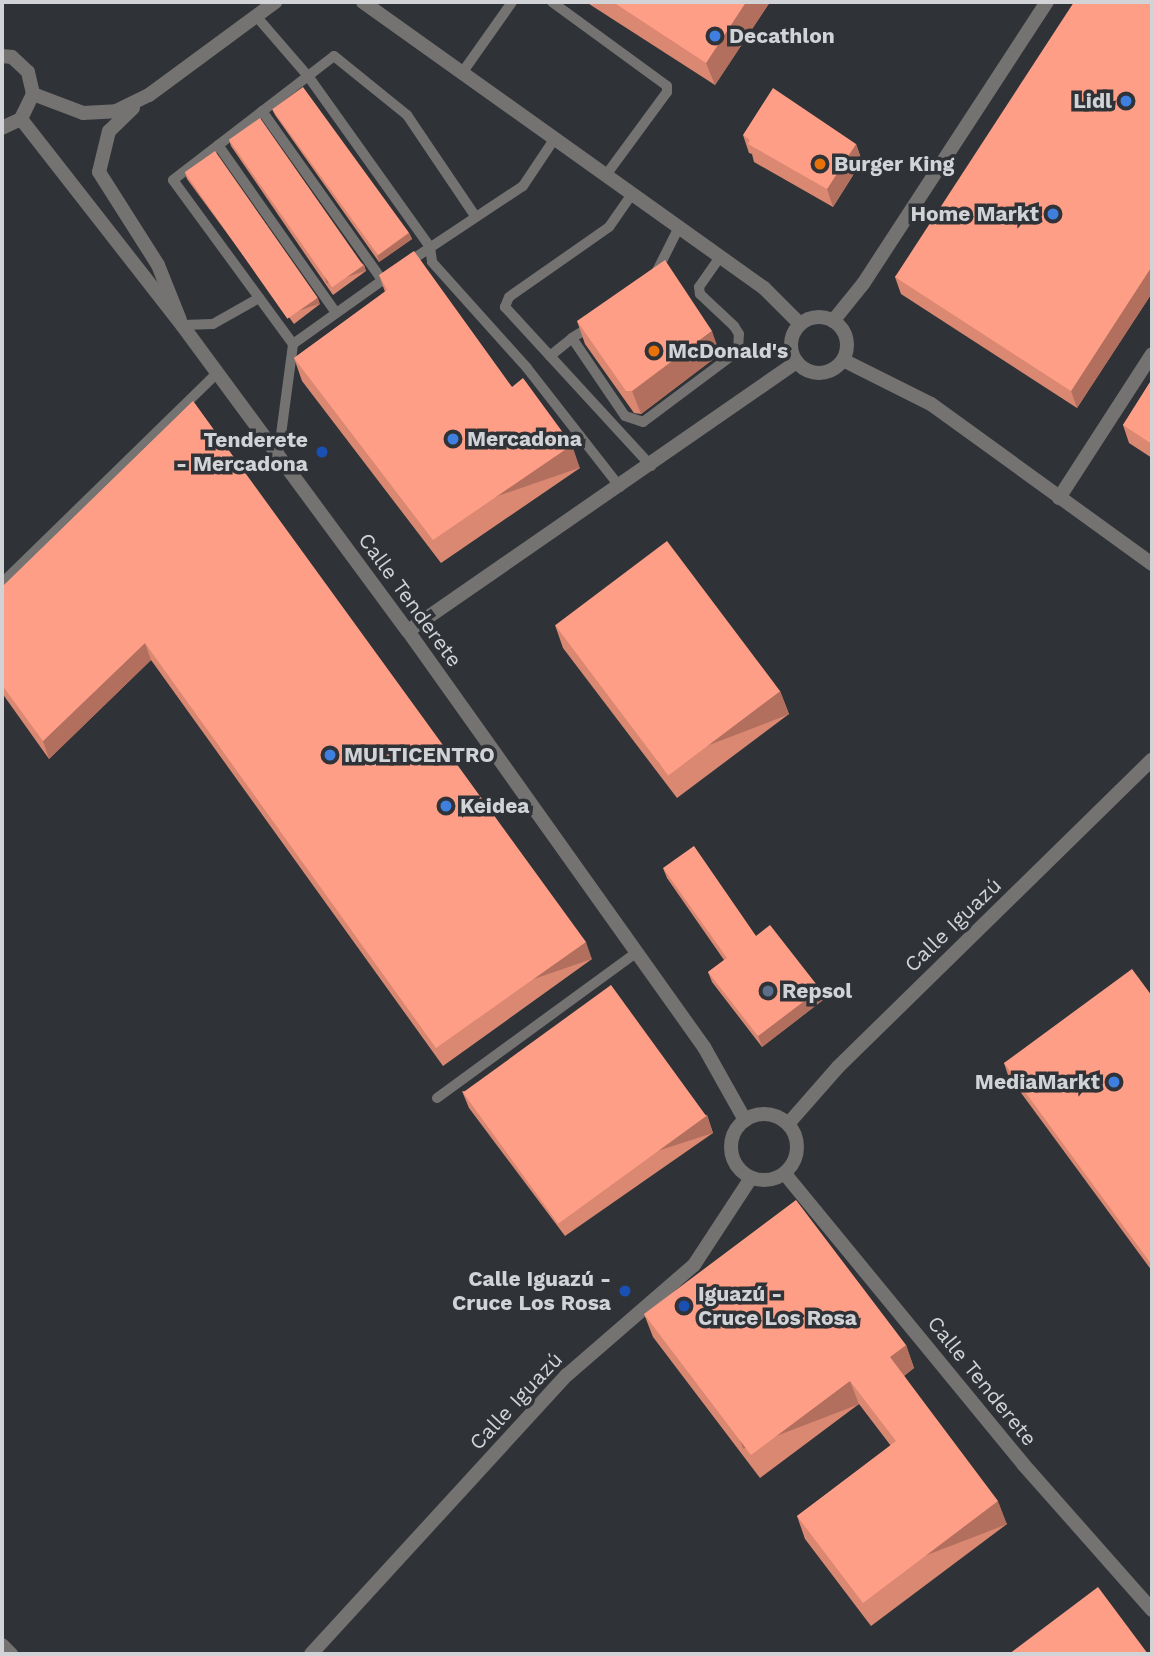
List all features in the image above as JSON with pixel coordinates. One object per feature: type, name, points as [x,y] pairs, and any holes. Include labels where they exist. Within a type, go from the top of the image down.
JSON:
[{"type":"street","points":[[182,325],[158,265],[99,172],[109,131],[138,102],[275,2]]},
{"type":"street","points":[[363,2],[764,288],[800,324]]},
{"type":"street","points":[[834,321],[863,284],[1047,2]]},
{"type":"street","points":[[2,56],[12,57],[28,72],[33,94],[21,119],[2,128]]},
{"type":"street","points":[[33,94],[83,113],[116,111],[138,102]]},
{"type":"street","name":"Calle Tenderete","points":[[21,119],[182,325],[408,631],[704,1047],[745,1120]]},
{"type":"street","points":[[810,318],[834,321],[846,338],[843,360],[836,368],[815,373],[797,362],[791,342],[800,324],[810,318]]},
{"type":"street","points":[[1059,498],[1152,354]]},
{"type":"street","points":[[843,360],[931,404],[1152,564]]},
{"type":"street","points":[[408,631],[620,488],[797,362]]},
{"type":"street","name":"Calle Iguazú","points":[[788,1124],[838,1067],[1152,760]]},
{"type":"street","points":[[767,1114],[788,1124],[798,1150],[785,1174],[775,1179],[751,1178],[732,1158],[731,1144],[745,1120],[767,1114]]},
{"type":"street","name":"Calle Tenderete","points":[[785,1174],[1023,1464],[1152,1610]]},
{"type":"street","name":"Calle Iguazú","points":[[311,1654],[567,1375],[694,1265],[751,1178]]},
{"type":"street","points":[[2,1645],[11,1654]]},
{"type":"lane","points":[[462,73],[512,2]]},
{"type":"lane","points":[[552,2],[667,86],[667,92],[606,175]]},
{"type":"lane","points":[[256,16],[308,76],[430,247],[432,262],[527,368],[620,488]]},
{"type":"lane","points":[[278,457],[293,344],[173,180],[334,56],[407,115],[475,216]]},
{"type":"lane","points":[[262,111],[383,281]]},
{"type":"lane","points":[[293,344],[475,216],[523,186],[555,138]]},
{"type":"lane","points":[[218,145],[337,313]]},
{"type":"lane","points":[[632,194],[608,227],[505,302],[650,466]]},
{"type":"lane","points":[[645,285],[654,278],[680,228]]},
{"type":"lane","points":[[572,338],[625,416],[643,422],[738,351],[739,334],[734,326],[699,294],[699,287],[720,257]]},
{"type":"lane","points":[[182,325],[213,324],[259,298]]},
{"type":"lane","points":[[550,356],[606,315]]},
{"type":"lane","points":[[2,583],[216,374]]},
{"type":"lane","points":[[437,1098],[636,953]]},
{"type":"building","points":[[613,2],[746,2],[706,63]]},
{"type":"building","name":"Home Markt","points":[[1074,2],[1152,2],[1152,266],[1071,391],[895,277]]},
{"type":"building","points":[[303,87],[409,233],[378,255],[272,109]]},
{"type":"building","points":[[773,88],[856,144],[827,189],[748,144],[750,140],[743,135]]},
{"type":"building","points":[[260,118],[363,265],[332,287],[229,140]]},
{"type":"building","points":[[215,151],[318,298],[287,319],[185,172]]},
{"type":"building","name":"Mercadona","points":[[414,251],[512,387],[523,378],[572,445],[433,540],[294,358],[387,290],[379,275]]},
{"type":"building","name":"McDonald's","points":[[665,260],[712,331],[632,391],[626,391],[577,321]]},
{"type":"building","points":[[1152,379],[1152,444],[1123,425]]},
{"type":"building","name":"MULTICENTRO","points":[[193,401],[586,942],[436,1048],[145,643],[43,741],[2,685],[2,587]]},
{"type":"building","points":[[667,541],[780,691],[668,775],[555,625]]},
{"type":"building","points":[[694,846],[756,936],[770,925],[820,989],[758,1036],[708,972],[727,958],[663,868]]},
{"type":"building","points":[[1132,969],[1152,996],[1152,1265],[1004,1063]]},
{"type":"building","points":[[611,985],[706,1116],[558,1224],[463,1093]]},
{"type":"building","points":[[796,1200],[906,1345],[890,1357],[998,1501],[863,1603],[797,1516],[896,1441],[850,1381],[751,1455],[644,1314]]},
{"type":"building","points":[[1098,1587],[1148,1654],[1009,1654]]},
{"type":"place","name":"Decathlon","points":[[715,36]]},
{"type":"place","name":"Lidl","points":[[1126,101]]},
{"type":"place","name":"Burger King","points":[[820,164]]},
{"type":"place","name":"Home Markt","points":[[1053,214]]},
{"type":"place","name":"McDonald's","points":[[654,351]]},
{"type":"place","name":"Mercadona","points":[[453,439]]},
{"type":"place","name":"Tenderete - Mercadona","points":[[322,452]]},
{"type":"place","name":"MULTICENTRO","points":[[330,755]]},
{"type":"place","name":"Keidea","points":[[446,806]]},
{"type":"place","name":"Repsol","points":[[768,991]]},
{"type":"place","name":"MediaMarkt","points":[[1114,1082]]},
{"type":"place","name":"Calle Iguazú - Cruce Los Rosa","points":[[625,1291]]},
{"type":"place","name":"Iguazú - Cruce Los Rosa","points":[[684,1306]]}]
